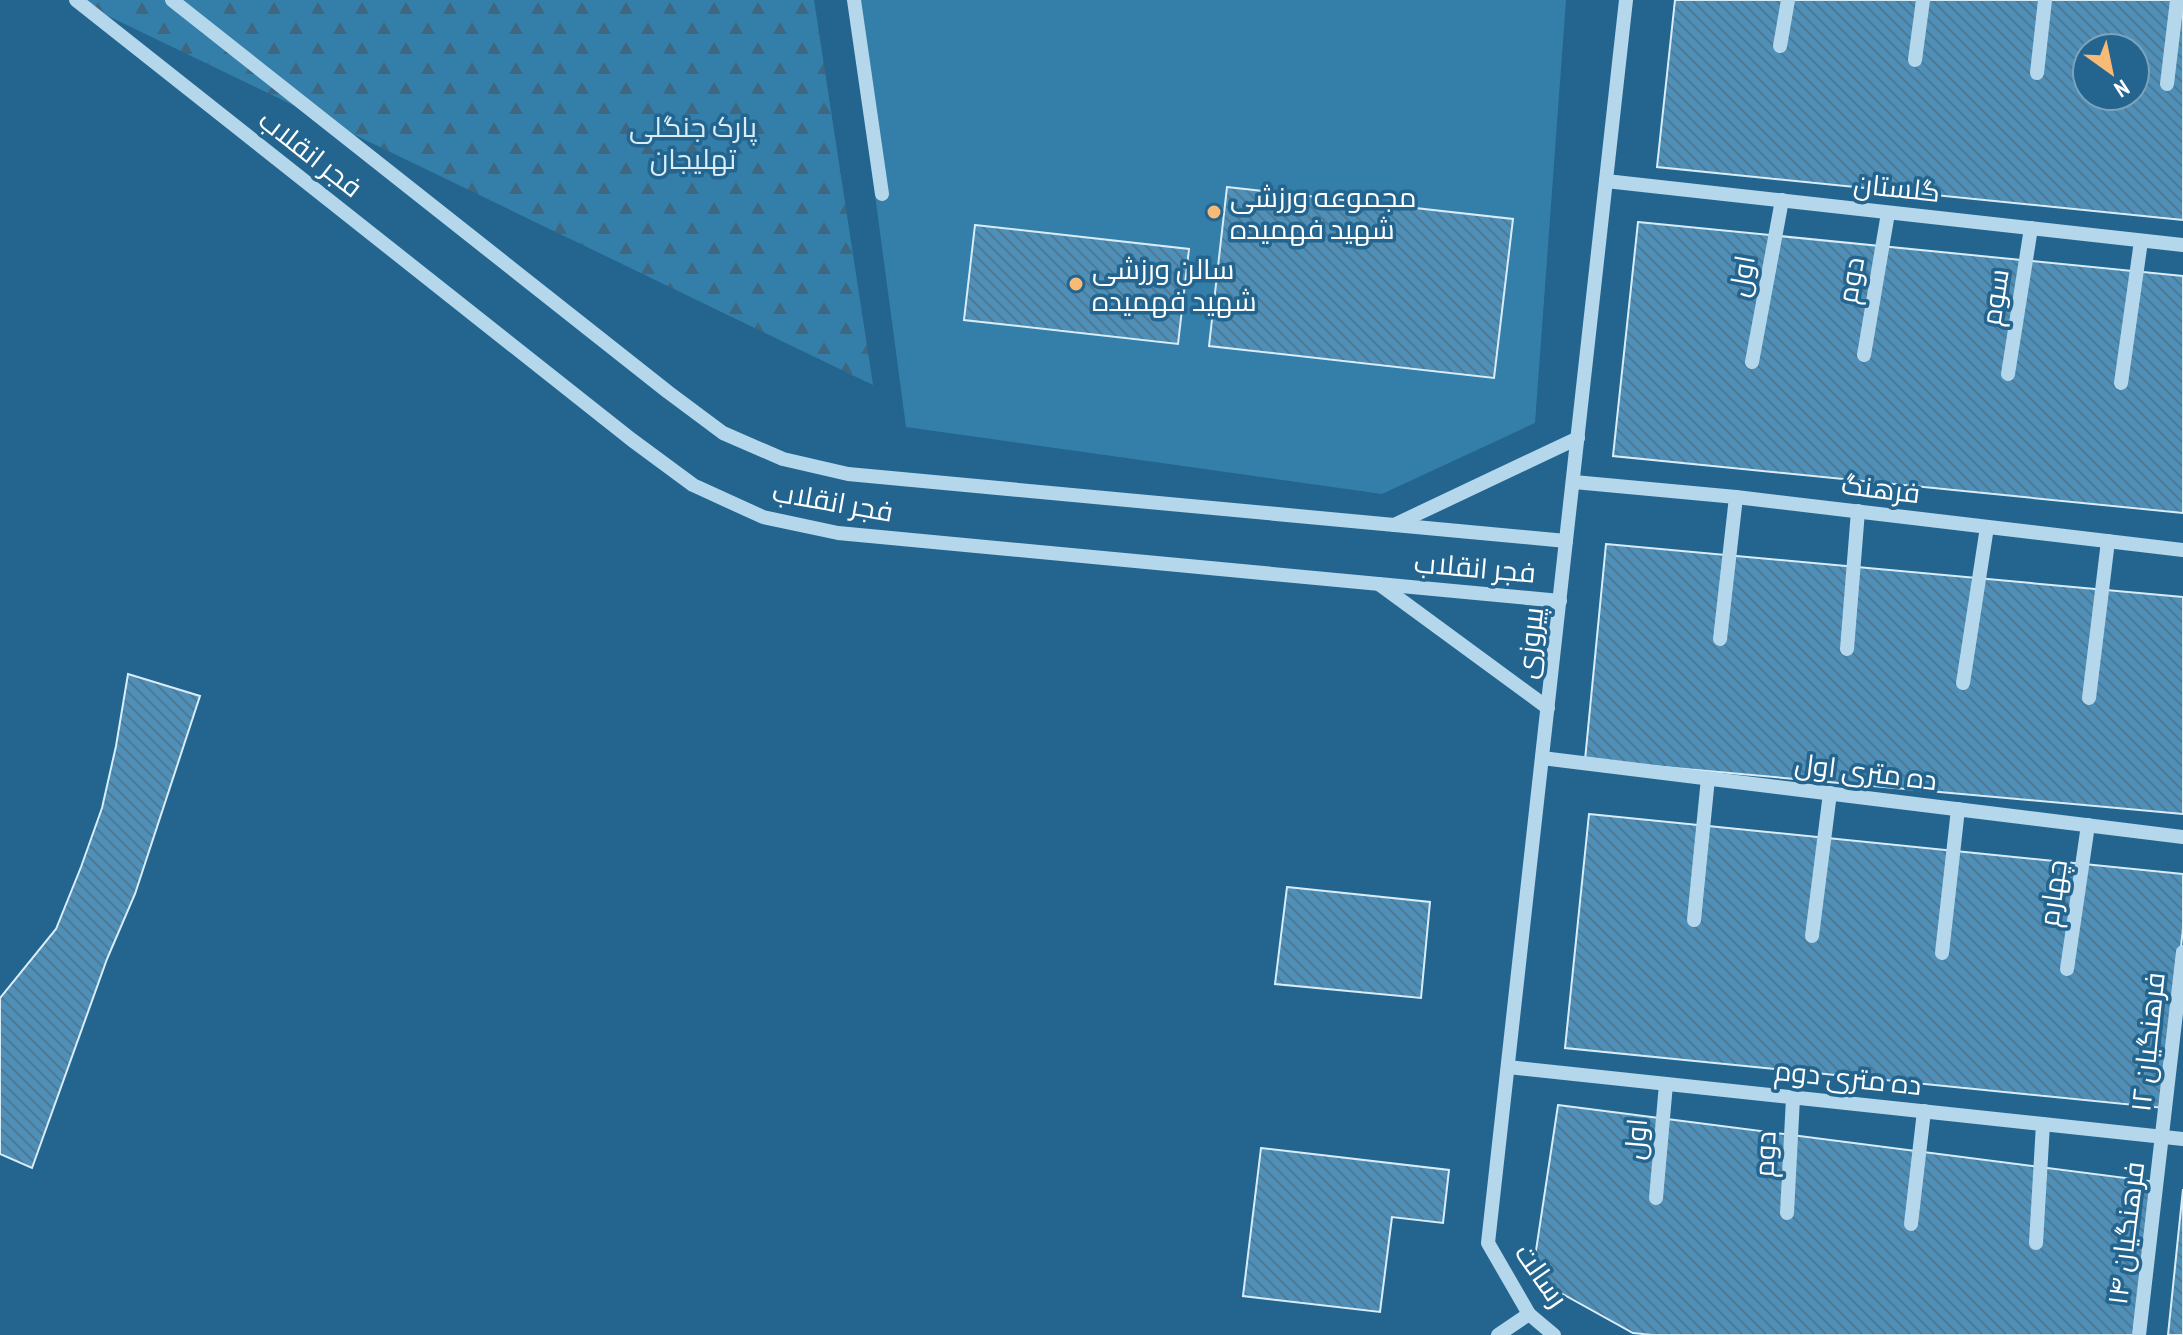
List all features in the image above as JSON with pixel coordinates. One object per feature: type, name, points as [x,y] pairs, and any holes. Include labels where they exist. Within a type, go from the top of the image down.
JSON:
[{"type":"street","name":"فجر انقلاب","points":[[76,0],[632,440],[693,485],[763,517],[838,533],[1560,601]]},
{"type":"street","name":"فجر انقلاب","points":[[172,0],[668,392],[723,433],[783,459],[848,474],[1566,541]]},
{"type":"street","points":[[854,0],[882,194]]},
{"type":"street","name":"پیروزی","points":[[1488,1243],[1626,0]]},
{"type":"street","points":[[1780,46],[1788,0]]},
{"type":"street","points":[[1915,60],[1923,0]]},
{"type":"street","points":[[2037,73],[2045,0]]},
{"type":"street","points":[[2167,84],[2177,0]]},
{"type":"street","name":"گلستان","points":[[1606,181],[2183,245]]},
{"type":"street","name":"اول","points":[[1752,362],[1782,200]]},
{"type":"street","name":"دوم","points":[[1864,355],[1888,213]]},
{"type":"street","name":"سوم","points":[[2008,374],[2031,228]]},
{"type":"street","points":[[2121,383],[2141,241]]},
{"type":"street","points":[[1394,525],[1578,438]]},
{"type":"street","name":"فرهنگ","points":[[1574,482],[1736,497],[2183,550]]},
{"type":"street","points":[[1720,639],[1736,497]]},
{"type":"street","points":[[1847,649],[1858,511]]},
{"type":"street","points":[[1963,683],[1987,527]]},
{"type":"street","points":[[2089,698],[2108,541]]},
{"type":"street","points":[[1379,584],[1548,708]]},
{"type":"street","name":"ده متری اول","points":[[1542,758],[2183,837]]},
{"type":"street","points":[[1694,920],[1708,778]]},
{"type":"street","points":[[1812,936],[1830,793]]},
{"type":"street","points":[[1942,953],[1958,809]]},
{"type":"street","name":"چهارم","points":[[2067,969],[2088,825]]},
{"type":"street","name":"فرهنگیان ۱۲","points":[[2162,1137],[2183,952]]},
{"type":"street","name":"ده متری دوم","points":[[1508,1067],[2183,1139]]},
{"type":"street","name":"اول","points":[[1656,1198],[1666,1084]]},
{"type":"street","name":"دوم","points":[[1787,1213],[1793,1098]]},
{"type":"street","points":[[1911,1224],[1924,1111]]},
{"type":"street","points":[[2036,1243],[2043,1124]]},
{"type":"street","name":"فرهنگیان ۱۴","points":[[2139,1335],[2162,1137]]},
{"type":"street","name":"رسالت","points":[[1488,1243],[1529,1314],[1554,1335]]},
{"type":"street","points":[[1498,1335],[1529,1314]]},
{"type":"green space","name":"پارک جنگلی تهلیجان","points":[[75,0],[814,0],[873,385]]},
{"type":"green space","name":"مجموعه ورزشی شهید فهمیده","points":[[849,0],[1566,0],[1535,423],[1382,494],[906,427]]},
{"type":"building","points":[[1675,0],[2183,0],[2183,220],[1657,167]]},
{"type":"building","points":[[1227,187],[1513,219],[1494,378],[1209,346]]},
{"type":"building","points":[[1638,222],[2183,276],[2183,513],[1613,456]]},
{"type":"building","name":"سالن ورزشی شهید فهمیده","points":[[975,225],[1189,249],[1178,344],[964,320]]},
{"type":"building","points":[[1606,544],[2183,597],[2183,814],[1585,760]]},
{"type":"building","points":[[128,674],[200,696],[135,894],[107,959],[32,1168],[0,1154],[0,998],[56,929],[81,867],[102,808]]},
{"type":"building","points":[[1589,814],[2183,874],[2183,928],[2164,1108],[1565,1048]]},
{"type":"building","points":[[1287,887],[1430,902],[1421,998],[1275,984]]},
{"type":"building","points":[[1558,1105],[2157,1182],[2140,1335],[1633,1333],[1532,1277]]},
{"type":"building","points":[[1261,1148],[1449,1170],[1443,1223],[1392,1217],[1380,1312],[1243,1296]]},
{"type":"building","points":[[2183,1189],[2183,1335],[2168,1335]]},
{"type":"place","name":"مجموعه ورزشی شهید فهمیده","points":[[1214,212]]},
{"type":"place","name":"سالن ورزشی شهید فهمیده","points":[[1076,284]]}]
